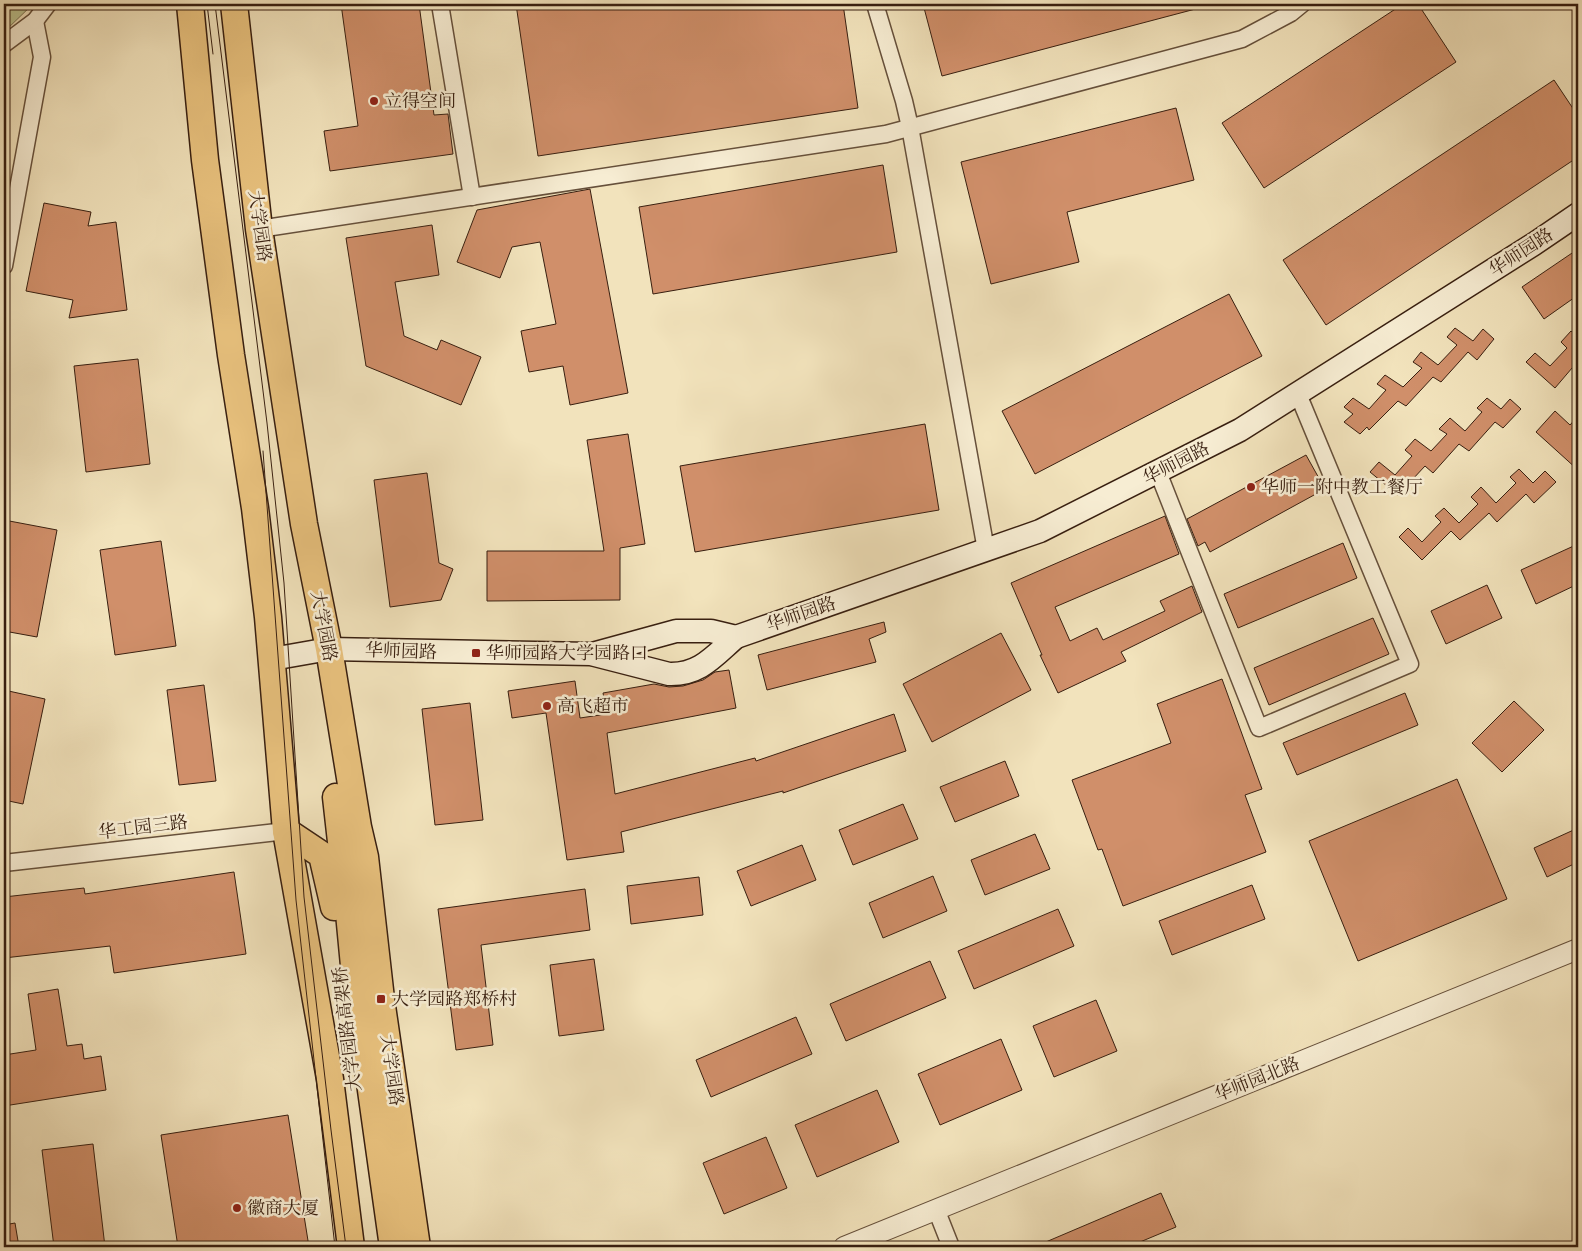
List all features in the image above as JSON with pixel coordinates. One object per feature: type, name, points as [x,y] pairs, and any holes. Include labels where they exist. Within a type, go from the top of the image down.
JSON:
[{"type":"main road","name":"大学园路","points":[[234,4],[259,229],[304,524],[329,649],[358,827],[365,857],[381,999],[417,1247]]},
{"type":"main road","points":[[187,11],[231,355],[255,508],[272,659],[286,831],[330,1079],[351,1247]]},
{"type":"main road","name":"华师园路","points":[[736,637],[1040,531],[1158,472],[1240,430],[1534,244],[1578,214]]},
{"type":"main road","points":[[591,654],[676,631],[711,631],[736,637]]},
{"type":"main road","points":[[591,654],[669,674],[680,674],[698,669],[736,637]]},
{"type":"main road","points":[[329,649],[342,915]]},
{"type":"main road","name":"华师园路","points":[[272,659],[329,649],[591,654]]},
{"type":"main road","name":"大学园路高架桥","points":[[286,831],[322,855],[333,900],[342,915],[347,1042],[373,1215],[375,1247]]},
{"type":"main road","name":"大学园路","points":[[342,915],[355,976],[392,1247]]},
{"type":"street","points":[[4,44],[35,21],[48,4]]},
{"type":"street","points":[[440,4],[472,197]]},
{"type":"street","points":[[874,4],[910,128],[986,550]]},
{"type":"street","points":[[259,229],[886,134],[1242,40],[1291,13],[1302,4]]},
{"type":"street","points":[[4,266],[42,57],[35,21]]},
{"type":"street","points":[[1158,472],[1259,728],[1410,664],[1298,394]]},
{"type":"street","name":"华工园三路","points":[[4,863],[286,831]]},
{"type":"street","name":"华师园北路","points":[[844,1247],[1578,949]]},
{"type":"street","points":[[936,1209],[952,1247]]},
{"type":"green space","points":[[4,4],[33,4],[4,32]]},
{"type":"building","points":[[341,4],[419,4],[434,115],[448,114],[453,154],[330,171],[324,131],[358,126]]},
{"type":"building","points":[[516,4],[843,4],[858,108],[538,156]]},
{"type":"building","points":[[923,4],[1203,4],[1203,7],[942,76]]},
{"type":"building","points":[[1403,4],[1418,4],[1456,62],[1264,188],[1222,123]]},
{"type":"building","points":[[1554,80],[1578,116],[1578,157],[1326,325],[1283,260]]},
{"type":"building","points":[[1176,108],[1194,180],[1067,212],[1079,262],[991,284],[961,162]]},
{"type":"building","points":[[883,165],[897,252],[653,294],[639,207]]},
{"type":"building","points":[[590,189],[628,393],[570,405],[563,366],[529,372],[521,331],[556,324],[540,242],[512,247],[500,278],[457,262],[477,210]]},
{"type":"building","points":[[44,203],[91,212],[88,226],[116,222],[127,310],[69,318],[73,300],[26,291]]},
{"type":"building","points":[[432,225],[439,275],[395,282],[404,336],[437,350],[441,340],[481,357],[461,405],[366,366],[346,238]]},
{"type":"building","points":[[1578,249],[1578,295],[1544,319],[1522,287]]},
{"type":"building","points":[[1229,294],[1262,356],[1035,474],[1002,411]]},
{"type":"building","points":[[1455,328],[1473,341],[1483,329],[1494,339],[1477,360],[1468,352],[1441,382],[1433,377],[1406,406],[1398,401],[1369,430],[1367,427],[1360,434],[1344,422],[1353,414],[1344,407],[1353,398],[1369,409],[1386,390],[1377,384],[1385,375],[1403,387],[1422,368],[1413,362],[1421,352],[1438,365],[1457,345],[1447,337]]},
{"type":"building","points":[[1571,331],[1578,335],[1578,361],[1555,388],[1526,362],[1535,353],[1550,366],[1567,348],[1561,342]]},
{"type":"building","points":[[138,359],[150,464],[86,472],[74,366]]},
{"type":"building","points":[[1487,398],[1501,409],[1510,399],[1521,409],[1503,428],[1495,422],[1469,451],[1459,444],[1433,473],[1425,466],[1398,495],[1370,472],[1379,462],[1395,475],[1412,456],[1405,450],[1415,439],[1431,451],[1447,434],[1439,429],[1450,418],[1465,431],[1482,412],[1477,408]]},
{"type":"building","points":[[1555,411],[1570,425],[1578,416],[1578,470],[1536,432]]},
{"type":"building","points":[[925,424],[939,510],[695,552],[680,466]]},
{"type":"building","points":[[628,434],[645,544],[620,548],[620,600],[487,601],[487,551],[604,551],[587,440]]},
{"type":"building","points":[[1306,455],[1325,489],[1210,552],[1205,542],[1198,546],[1187,519]]},
{"type":"building","points":[[1519,469],[1533,483],[1545,471],[1556,482],[1534,503],[1526,494],[1497,522],[1489,513],[1460,540],[1451,531],[1422,560],[1399,537],[1408,528],[1422,542],[1441,522],[1435,516],[1444,508],[1459,523],[1478,504],[1471,497],[1481,487],[1496,503],[1516,483],[1510,477]]},
{"type":"building","points":[[427,473],[439,563],[453,569],[441,600],[390,607],[374,480]]},
{"type":"building","points":[[1165,516],[1179,554],[1055,607],[1070,641],[1097,628],[1103,640],[1165,611],[1160,601],[1192,586],[1202,612],[1121,652],[1126,661],[1058,693],[1040,655],[1042,655],[1011,583]]},
{"type":"building","points":[[4,520],[57,530],[37,637],[4,631]]},
{"type":"building","points":[[161,541],[176,646],[115,655],[100,550]]},
{"type":"building","points":[[1343,543],[1357,578],[1238,628],[1224,594]]},
{"type":"building","points":[[1578,544],[1578,584],[1536,604],[1521,570]]},
{"type":"building","points":[[1487,585],[1502,618],[1446,644],[1431,611]]},
{"type":"building","points":[[1373,618],[1389,654],[1269,705],[1254,668]]},
{"type":"building","points":[[884,622],[886,632],[869,639],[876,662],[767,690],[758,655]]},
{"type":"building","points":[[1001,633],[1031,690],[932,742],[903,684]]},
{"type":"building","points":[[729,670],[736,708],[607,733],[615,794],[755,758],[756,761],[894,714],[906,751],[783,793],[783,791],[621,832],[624,852],[567,860],[546,713],[512,718],[508,691],[575,681],[580,718],[607,714],[603,693],[654,684],[669,687],[683,686],[703,680],[715,672]]},
{"type":"building","points":[[1222,679],[1262,789],[1245,795],[1266,852],[1123,906],[1102,849],[1098,850],[1072,780],[1171,743],[1157,704]]},
{"type":"building","points":[[204,685],[216,781],[179,785],[167,690]]},
{"type":"building","points":[[4,690],[45,699],[23,804],[4,800]]},
{"type":"building","points":[[1405,693],[1418,725],[1297,775],[1283,743]]},
{"type":"building","points":[[1514,701],[1544,730],[1502,772],[1472,743]]},
{"type":"building","points":[[470,703],[483,820],[435,825],[422,709]]},
{"type":"building","points":[[1005,761],[1019,796],[955,822],[940,787]]},
{"type":"building","points":[[1457,779],[1507,899],[1358,961],[1309,841]]},
{"type":"building","points":[[903,804],[918,839],[853,865],[839,830]]},
{"type":"building","points":[[1578,828],[1578,862],[1547,877],[1534,848]]},
{"type":"building","points":[[1035,834],[1050,869],[985,895],[971,860]]},
{"type":"building","points":[[802,845],[816,880],[751,906],[737,871]]},
{"type":"building","points":[[234,872],[246,954],[114,973],[110,946],[4,958],[4,897],[84,888],[85,894]]},
{"type":"building","points":[[933,876],[947,911],[883,938],[869,903]]},
{"type":"building","points":[[699,877],[703,915],[631,924],[627,886]]},
{"type":"building","points":[[1252,885],[1265,919],[1172,955],[1159,921]]},
{"type":"building","points":[[585,889],[590,930],[481,945],[493,1045],[456,1050],[438,909]]},
{"type":"building","points":[[1058,909],[1074,946],[974,989],[958,951]]},
{"type":"building","points":[[594,959],[604,1030],[559,1036],[550,965]]},
{"type":"building","points":[[930,961],[946,998],[846,1041],[830,1004]]},
{"type":"building","points":[[58,989],[67,1046],[82,1044],[84,1059],[101,1056],[106,1090],[4,1106],[4,1055],[36,1050],[28,994]]},
{"type":"building","points":[[1096,1000],[1117,1051],[1054,1077],[1033,1026]]},
{"type":"building","points":[[796,1017],[812,1054],[711,1097],[696,1060]]},
{"type":"building","points":[[1001,1039],[1022,1090],[940,1125],[918,1074]]},
{"type":"building","points":[[877,1090],[899,1142],[817,1177],[795,1125]]},
{"type":"building","name":"徽商大厦","points":[[288,1115],[309,1247],[178,1247],[161,1135]]},
{"type":"building","points":[[766,1137],[787,1188],[724,1214],[703,1163]]},
{"type":"building","points":[[93,1144],[105,1247],[54,1247],[42,1150]]},
{"type":"building","points":[[1161,1193],[1176,1227],[1128,1247],[1034,1247]]},
{"type":"building","points":[[15,1223],[19,1247],[4,1247],[4,1225]]},
{"type":"tram line","points":[[207,4],[213,54]]},
{"type":"tram line","points":[[215,4],[267,423],[284,583],[304,897],[346,1247]]},
{"type":"tram line","points":[[263,451],[296,900],[335,1247]]},
{"type":"place","name":"立得空间","points":[[374,101]]},
{"type":"place","name":"华师一附中教工餐厅","points":[[1251,487]]},
{"type":"place","name":"华师园路大学园路口","points":[[476,653]]},
{"type":"place","name":"高飞超市","points":[[547,706]]},
{"type":"place","name":"大学园路郑桥村","points":[[381,999]]},
{"type":"place","name":"徽商大厦","points":[[237,1208]]}]
